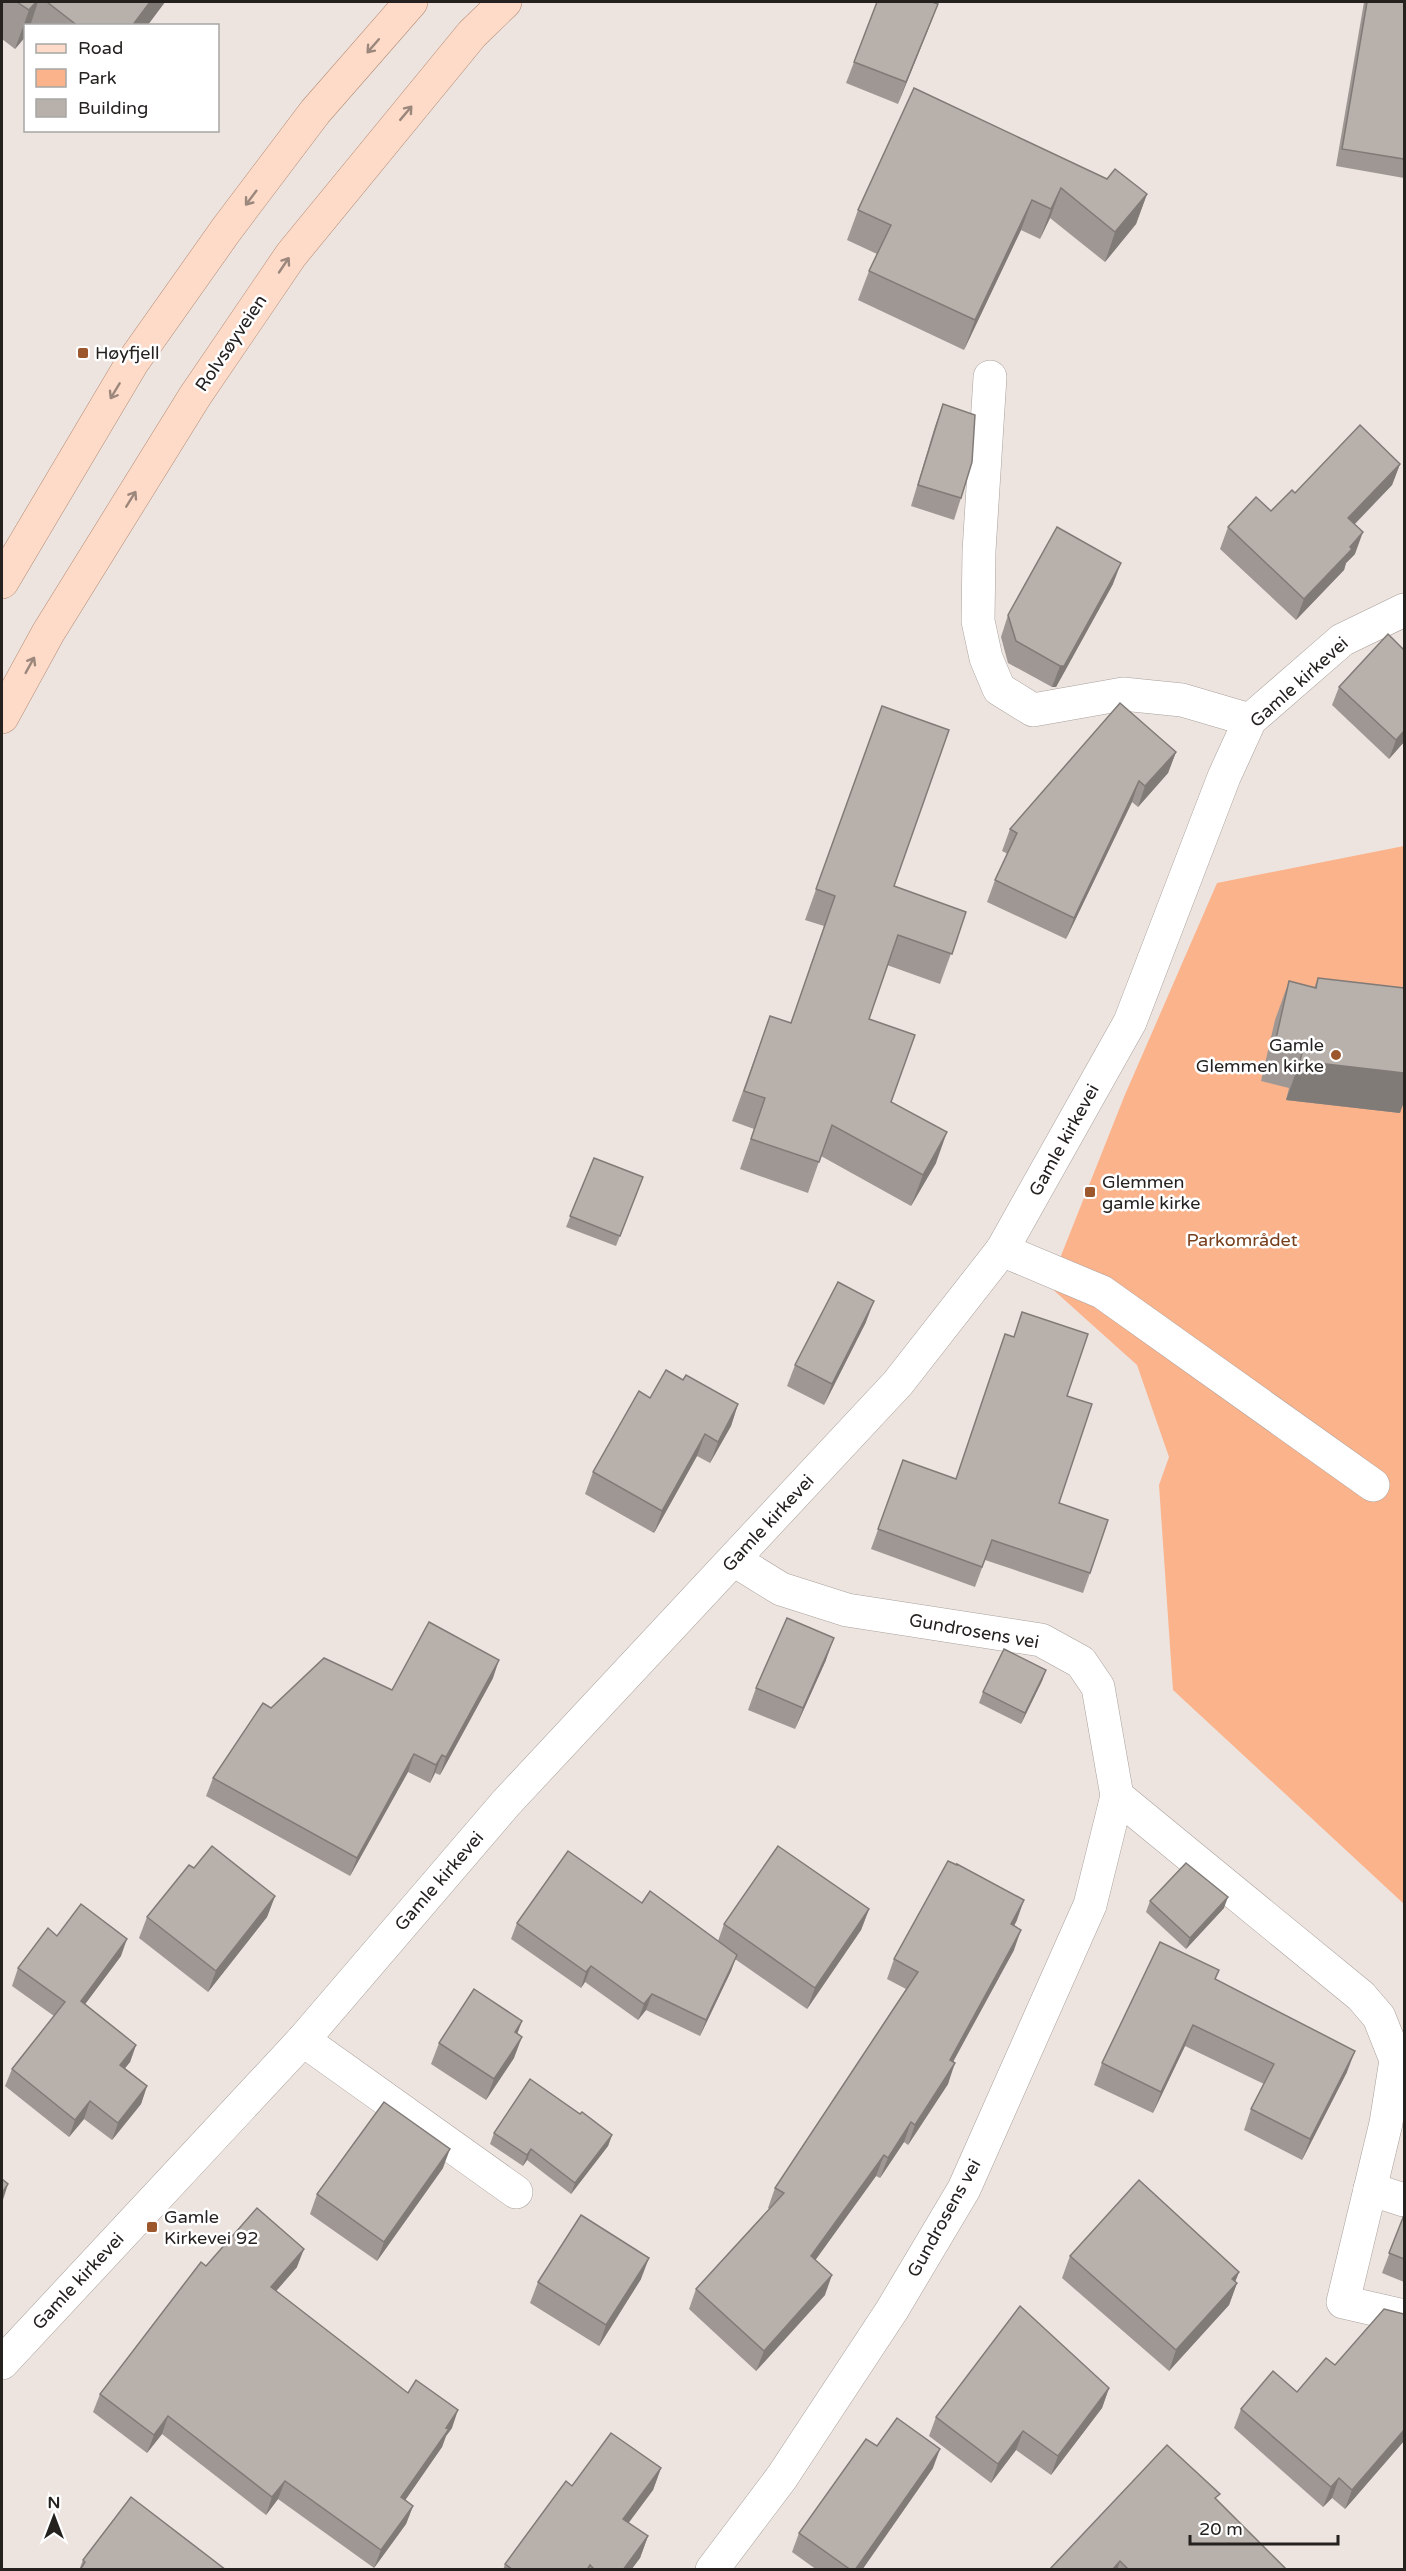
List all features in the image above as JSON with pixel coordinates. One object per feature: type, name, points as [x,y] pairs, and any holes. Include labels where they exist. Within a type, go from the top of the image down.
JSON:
[{"type":"main road","points":[[2,582],[132,363],[226,230],[315,112],[411,2]]},
{"type":"main road","name":"Rolvsøyveien","points":[[2,717],[48,633],[195,396],[291,255],[472,34],[505,2]]},
{"type":"street","points":[[990,377],[978,621],[986,658],[999,689],[1033,710],[1123,694],[1182,700],[1250,720]]},
{"type":"street","name":"Gamle kirkevei","points":[[2,2363],[303,2040],[506,1803],[898,1383],[1002,1250],[1130,1022],[1224,777],[1250,720],[1342,640],[1403,607]]},
{"type":"street","points":[[1002,1250],[1102,1292],[1373,1485]]},
{"type":"street","name":"Gundrosens vei","points":[[712,2570],[782,2477],[886,2320],[964,2189],[1090,1905],[1117,1796],[1098,1687],[1081,1662],[1041,1640],[847,1610],[780,1589],[734,1560]]},
{"type":"street","points":[[1117,1796],[1361,1996],[1379,2017],[1396,2060],[1386,2123],[1343,2302],[1404,2316]]},
{"type":"street","points":[[303,2040],[516,2192]]},
{"type":"street","points":[[1370,2189],[1404,2200]]},
{"type":"green space","name":"Parkområdet","points":[[1404,846],[1404,1904],[1173,1690],[1159,1485],[1169,1457],[1137,1365],[1049,1286],[1124,1097],[1217,883]]},
{"type":"building","points":[[17,2],[36,2],[29,10]]},
{"type":"building","points":[[47,2],[150,2],[134,24],[75,24]]},
{"type":"building","points":[[877,2],[932,2],[938,4],[906,82],[854,62]]},
{"type":"building","points":[[1367,2],[1404,2],[1404,159],[1342,149]]},
{"type":"building","points":[[914,88],[1107,179],[1115,169],[1147,194],[1115,232],[1061,188],[1051,209],[1032,200],[975,320],[869,271],[891,225],[858,210]]},
{"type":"building","points":[[943,404],[975,415],[972,462],[961,498],[918,485]]},
{"type":"building","points":[[1360,425],[1400,464],[1348,518],[1363,532],[1350,547],[1352,549],[1304,599],[1228,527],[1256,497],[1271,511],[1292,490],[1295,493]]},
{"type":"building","points":[[1057,527],[1121,563],[1064,666],[1060,666],[1016,641],[1008,615]]},
{"type":"building","points":[[1388,634],[1404,650],[1404,731],[1396,740],[1339,687]]},
{"type":"building","points":[[1120,703],[1176,752],[1145,786],[1139,781],[1074,918],[995,880],[1017,833],[1010,829]]},
{"type":"building","points":[[882,706],[949,730],[894,886],[966,912],[952,954],[898,935],[869,1019],[915,1035],[891,1102],[947,1132],[923,1175],[832,1125],[819,1162],[751,1139],[765,1098],[744,1091],[770,1016],[791,1023],[835,896],[816,889]]},
{"type":"building","points":[[1318,978],[1404,988],[1404,1073],[1300,1061],[1303,1049],[1275,1043],[1289,981],[1316,988]]},
{"type":"building","points":[[594,1158],[643,1177],[620,1236],[570,1216]]},
{"type":"building","points":[[838,1282],[874,1301],[832,1384],[795,1365]]},
{"type":"building","points":[[1022,1312],[1088,1334],[1067,1396],[1092,1404],[1059,1503],[1108,1520],[1090,1573],[992,1540],[982,1567],[878,1529],[903,1460],[956,1479],[1005,1334],[1014,1337]]},
{"type":"building","points":[[666,1370],[683,1380],[686,1375],[738,1404],[718,1442],[705,1434],[662,1511],[593,1472],[639,1391],[650,1398]]},
{"type":"building","points":[[787,1618],[834,1638],[803,1708],[756,1688]]},
{"type":"building","points":[[429,1622],[499,1660],[446,1757],[442,1755],[436,1765],[414,1754],[357,1858],[213,1778],[263,1703],[271,1708],[324,1658],[392,1690]]},
{"type":"building","points":[[1004,1649],[1046,1670],[1025,1713],[983,1692]]},
{"type":"building","points":[[212,1846],[275,1896],[216,1971],[147,1917],[189,1865],[194,1868]]},
{"type":"building","points":[[778,1846],[869,1909],[815,1988],[724,1924]]},
{"type":"building","points":[[568,1851],[642,1903],[650,1891],[737,1955],[706,2020],[652,1994],[644,2004],[591,1966],[586,1972],[517,1923]]},
{"type":"building","points":[[948,1861],[1024,1900],[1011,1924],[1021,1930],[950,2060],[955,2063],[915,2125],[911,2122],[888,2158],[884,2155],[811,2256],[832,2275],[764,2351],[696,2289],[784,2193],[775,2188],[918,1972],[894,1959]]},
{"type":"building","points":[[1186,1863],[1228,1897],[1190,1938],[1150,1901]]},
{"type":"building","points":[[81,1904],[127,1939],[81,2001],[136,2045],[120,2065],[147,2086],[118,2123],[90,2101],[75,2120],[12,2069],[65,2002],[18,1968],[48,1928],[57,1936]]},
{"type":"building","points":[[1160,1942],[1219,1970],[1215,1979],[1355,2051],[1310,2139],[1251,2109],[1274,2064],[1193,2025],[1161,2092],[1102,2063]]},
{"type":"building","points":[[474,1989],[522,2021],[515,2032],[522,2037],[494,2079],[439,2043]]},
{"type":"building","points":[[530,2079],[580,2114],[582,2112],[612,2135],[575,2183],[531,2149],[527,2155],[494,2133]]},
{"type":"building","points":[[384,2102],[450,2149],[384,2242],[317,2194]]},
{"type":"building","points":[[2,2179],[8,2184],[2,2193]]},
{"type":"building","points":[[1139,2180],[1239,2272],[1232,2279],[1237,2283],[1176,2350],[1070,2256]]},
{"type":"building","points":[[257,2208],[304,2249],[271,2287],[408,2393],[416,2380],[458,2410],[446,2428],[449,2429],[401,2497],[413,2506],[381,2550],[285,2481],[272,2497],[168,2416],[154,2435],[100,2394],[201,2262],[206,2266]]},
{"type":"building","points":[[581,2215],[649,2258],[606,2325],[538,2282]]},
{"type":"building","points":[[1404,2215],[1404,2259],[1389,2253]]},
{"type":"building","points":[[1020,2306],[1109,2388],[1058,2456],[1023,2431],[998,2464],[936,2417]]},
{"type":"building","points":[[1384,2309],[1404,2314],[1404,2430],[1352,2490],[1339,2478],[1331,2487],[1241,2409],[1273,2371],[1297,2392],[1326,2358],[1335,2365]]},
{"type":"building","points":[[897,2418],[940,2449],[855,2570],[851,2570],[799,2533],[866,2439],[877,2446]]},
{"type":"building","points":[[611,2433],[661,2468],[623,2519],[648,2536],[623,2570],[595,2570],[590,2565],[587,2570],[513,2570],[505,2564],[566,2481],[572,2486]]},
{"type":"building","points":[[1167,2445],[1220,2494],[1215,2498],[1285,2568],[1284,2570],[1129,2570],[1120,2561],[1112,2570],[1049,2570]]},
{"type":"building","points":[[131,2497],[226,2570],[80,2570],[85,2562],[83,2560]]},
{"type":"place","name":"Høyfjell","points":[[83,353]]},
{"type":"place","name":"Gamle Glemmen kirke","points":[[1336,1055]]},
{"type":"place","name":"Glemmen gamle kirke","points":[[1090,1192]]},
{"type":"place","name":"Gamle Kirkevei 92","points":[[152,2227]]}]
